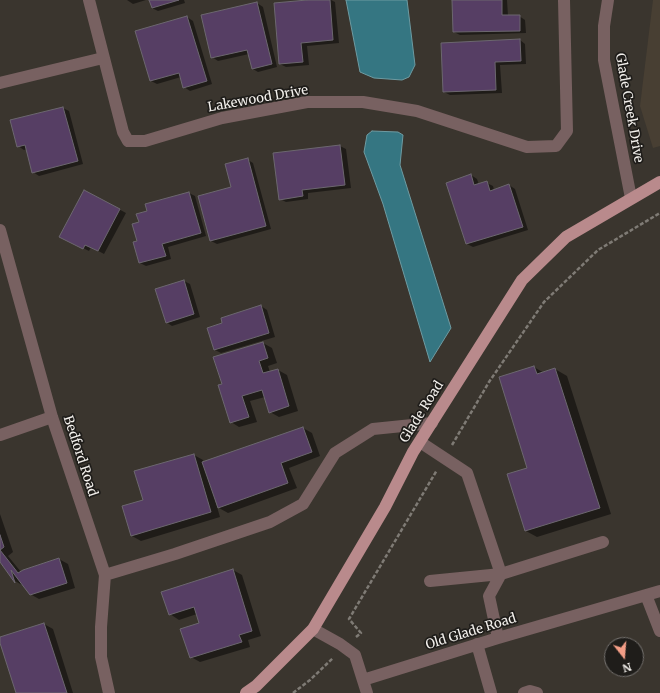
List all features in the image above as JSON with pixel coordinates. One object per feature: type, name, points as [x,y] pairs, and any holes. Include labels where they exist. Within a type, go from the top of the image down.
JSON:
[{"type":"main road","name":"Glade Road","points":[[246,693],[256,686],[313,630],[385,506],[420,442],[522,280],[566,237],[660,182]]},
{"type":"street","name":"Lakewood Drive","points":[[89,0],[123,132],[128,141],[145,141],[222,118],[307,102],[363,102],[418,111],[527,147],[556,146],[567,131],[564,0]]},
{"type":"street","name":"Glade Creek Drive","points":[[608,0],[604,26],[604,60],[631,198]]},
{"type":"street","points":[[0,83],[103,58]]},
{"type":"street","name":"Bedford Road","points":[[0,230],[52,417],[105,575],[101,627],[101,657],[110,693]]},
{"type":"street","points":[[0,435],[52,417]]},
{"type":"street","points":[[105,575],[175,554],[270,522],[303,504],[335,453],[374,429],[432,423]]},
{"type":"street","points":[[420,442],[467,473],[501,574],[489,596],[498,638]]},
{"type":"street","points":[[430,581],[501,574],[603,542]]},
{"type":"street","name":"Old Glade Road","points":[[363,680],[477,644],[660,591]]},
{"type":"street","points":[[646,595],[660,631]]},
{"type":"street","points":[[313,630],[345,647],[355,656],[367,693]]},
{"type":"street","points":[[477,644],[490,693]]},
{"type":"street","points":[[524,693],[530,691],[537,693]]},
{"type":"path","points":[[292,693],[310,680],[361,633],[349,619],[489,382],[544,302],[598,250],[660,213]]},
{"type":"shaded area","points":[[653,0],[660,0],[660,146],[653,148],[640,106]]},
{"type":"water","points":[[346,0],[407,0],[415,65],[409,77],[402,80],[374,78],[360,72]]},
{"type":"water","points":[[372,131],[398,132],[403,135],[400,165],[451,328],[430,362],[383,204],[364,152],[367,135]]},
{"type":"building","points":[[149,0],[179,0],[152,8]]},
{"type":"building","points":[[307,0],[330,0],[333,40],[301,43],[303,62],[279,64],[274,3]]},
{"type":"building","points":[[452,0],[502,0],[502,15],[520,15],[520,31],[453,32]]},
{"type":"building","points":[[257,2],[272,64],[252,69],[247,50],[211,58],[201,15]]},
{"type":"building","points":[[187,16],[207,81],[183,88],[179,73],[150,81],[135,31]]},
{"type":"building","points":[[520,39],[521,61],[495,62],[496,90],[443,92],[441,43]]},
{"type":"building","points":[[63,107],[78,161],[32,173],[25,145],[17,147],[10,120]]},
{"type":"building","points":[[340,145],[345,185],[302,190],[303,196],[279,200],[273,153]]},
{"type":"building","points":[[248,158],[266,226],[210,241],[198,196],[231,187],[225,164]]},
{"type":"building","points":[[471,174],[474,185],[487,181],[490,191],[509,184],[523,227],[466,244],[446,183]]},
{"type":"building","points":[[84,190],[120,209],[98,251],[85,245],[83,249],[59,237]]},
{"type":"building","points":[[189,192],[201,233],[162,244],[166,256],[139,263],[133,242],[137,241],[132,224],[139,222],[136,214],[147,211],[145,204]]},
{"type":"building","points":[[184,280],[194,314],[166,323],[155,289]]},
{"type":"building","points":[[261,305],[269,333],[214,350],[207,328],[222,323],[221,318]]},
{"type":"building","points":[[263,342],[268,358],[259,361],[263,373],[278,369],[289,406],[269,413],[262,390],[242,396],[249,417],[230,423],[218,385],[222,384],[213,357]]},
{"type":"building","points":[[534,366],[537,374],[555,368],[600,508],[525,531],[507,474],[527,468],[499,377]]},
{"type":"building","points":[[303,427],[312,452],[281,463],[288,483],[218,508],[202,462]]},
{"type":"building","points":[[194,454],[211,512],[131,536],[122,506],[143,500],[134,471]]},
{"type":"building","points":[[0,535],[4,547],[0,550]]},
{"type":"building","points":[[0,550],[18,573],[59,558],[67,583],[30,595],[11,570],[15,583],[0,562]]},
{"type":"building","points":[[233,569],[252,631],[239,635],[242,642],[190,658],[180,629],[199,623],[194,607],[169,615],[161,592]]},
{"type":"building","points":[[44,623],[67,693],[16,693],[0,643],[0,637]]}]
